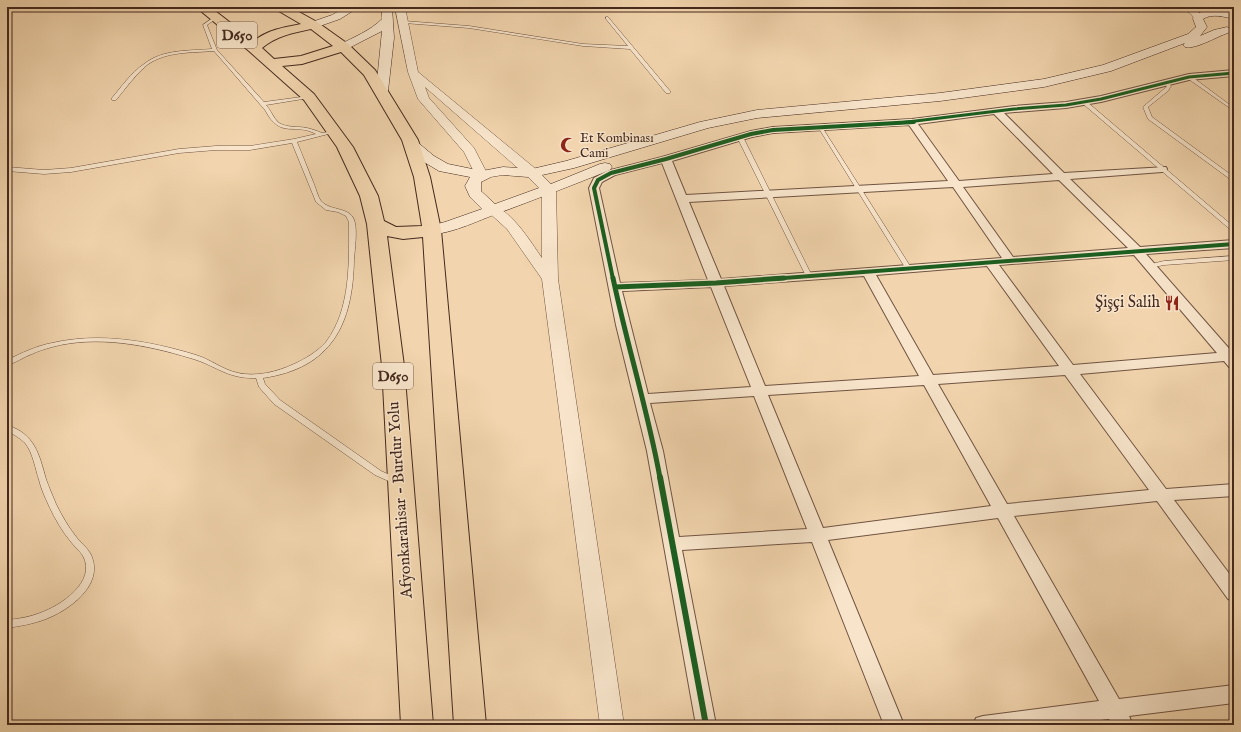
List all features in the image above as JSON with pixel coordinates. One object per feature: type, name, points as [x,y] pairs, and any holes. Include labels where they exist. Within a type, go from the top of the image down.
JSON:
[{"type":"highway","name":"Afyonkarahisar - Burdur Yolu","points":[[202,7],[254,48],[309,97],[327,133],[345,147],[369,196],[376,224],[392,366],[417,725]]},
{"type":"highway","points":[[281,7],[313,26],[343,47],[370,73],[382,91],[411,144],[422,177],[432,230],[470,725]]},
{"type":"highway","points":[[254,48],[266,38],[288,30],[313,26]]},
{"type":"highway","points":[[271,63],[302,60],[343,47]]},
{"type":"highway","points":[[376,224],[385,230],[400,234],[432,230]]},
{"type":"main road","points":[[286,7],[305,10],[337,7]]},
{"type":"main road","points":[[313,26],[336,17],[354,7]]},
{"type":"main road","points":[[382,91],[388,38],[387,7]]},
{"type":"main road","points":[[1200,15],[1219,13],[1234,9]]},
{"type":"main road","points":[[1219,13],[1234,16]]},
{"type":"main road","points":[[1200,15],[1213,28],[1232,31]]},
{"type":"main road","points":[[411,144],[429,159],[444,168],[482,174],[503,171],[532,173],[569,165],[705,125],[757,114],[932,98],[1072,77],[1107,68],[1192,36],[1200,31],[1200,15]]},
{"type":"main road","points":[[343,47],[369,35],[380,28],[387,20]]},
{"type":"main road","points":[[432,230],[450,226],[492,210],[519,202],[592,171],[713,129],[745,121],[794,114],[928,103],[1080,83],[1119,72],[1204,39],[1218,32],[1232,31]]},
{"type":"main road","points":[[532,173],[549,190]]},
{"type":"main road","points":[[482,174],[475,180],[473,185],[474,191],[492,210]]},
{"type":"street","points":[[400,7],[413,72],[424,99],[470,151],[482,174]]},
{"type":"street","points":[[1184,7],[1200,15]]},
{"type":"street","points":[[413,72],[532,173]]},
{"type":"street","points":[[706,725],[655,451],[615,287],[594,188],[598,180],[606,175],[740,137],[784,128],[912,122],[1084,102],[1188,77],[1234,73]]},
{"type":"street","points":[[997,112],[1137,251],[1231,360]]},
{"type":"street","points":[[912,122],[1010,261]]},
{"type":"street","points":[[666,159],[894,725]]},
{"type":"street","points":[[682,199],[956,184],[1162,169]]},
{"type":"street","points":[[549,190],[550,279],[612,725]]},
{"type":"street","points":[[492,210],[512,226],[550,279]]},
{"type":"street","points":[[615,287],[716,283],[1234,244]]},
{"type":"street","points":[[990,262],[1234,594]]},
{"type":"street","points":[[868,272],[1118,717]]},
{"type":"street","points":[[642,399],[1231,360]]},
{"type":"street","points":[[672,544],[818,535],[1003,511],[1161,495],[1234,490]]},
{"type":"street","points":[[983,725],[1118,717],[1234,694]]},
{"type":"lane","points":[[215,18],[205,25],[215,50],[262,104],[271,119],[286,127],[327,133]]},
{"type":"lane","points":[[607,18],[668,92]]},
{"type":"lane","points":[[404,22],[469,27],[583,45],[632,48]]},
{"type":"lane","points":[[114,99],[145,64],[172,54],[215,50]]},
{"type":"lane","points":[[1188,77],[1234,110]]},
{"type":"lane","points":[[1166,83],[1169,86],[1166,90],[1145,107],[1150,118],[1234,180]]},
{"type":"lane","points":[[262,104],[309,97]]},
{"type":"lane","points":[[1084,102],[1234,230]]},
{"type":"lane","points":[[820,127],[909,268]]},
{"type":"lane","points":[[7,169],[44,172],[71,170],[180,151],[216,148],[250,148],[294,142],[327,133]]},
{"type":"lane","points":[[740,137],[809,276]]},
{"type":"lane","points":[[7,363],[42,347],[88,339],[161,348],[202,360],[237,375],[259,376],[271,374],[294,368],[313,357],[327,345],[340,327],[351,283],[352,222],[351,218],[340,211],[328,209],[318,201],[317,194],[294,142]]},
{"type":"lane","points":[[1149,266],[1164,263],[1234,258]]},
{"type":"lane","points":[[259,376],[262,385],[269,395],[277,402],[378,473],[392,481],[400,482]]},
{"type":"lane","points":[[7,428],[23,436],[33,447],[49,498],[60,519],[72,538],[87,556],[90,563],[90,571],[81,590],[61,608],[34,619],[7,624]]},
{"type":"cycle path","points":[[706,725],[655,451],[623,325],[594,188],[598,180],[611,173],[666,159],[751,134],[773,130],[912,122],[1014,109],[1066,105],[1101,99],[1189,77],[1234,73]]},
{"type":"cycle path","points":[[615,287],[716,283],[1234,244]]},
{"type":"place","name":"Et Kombinası Cami","points":[[568,145]]},
{"type":"place","name":"Şişçi Salih","points":[[1172,303]]}]
